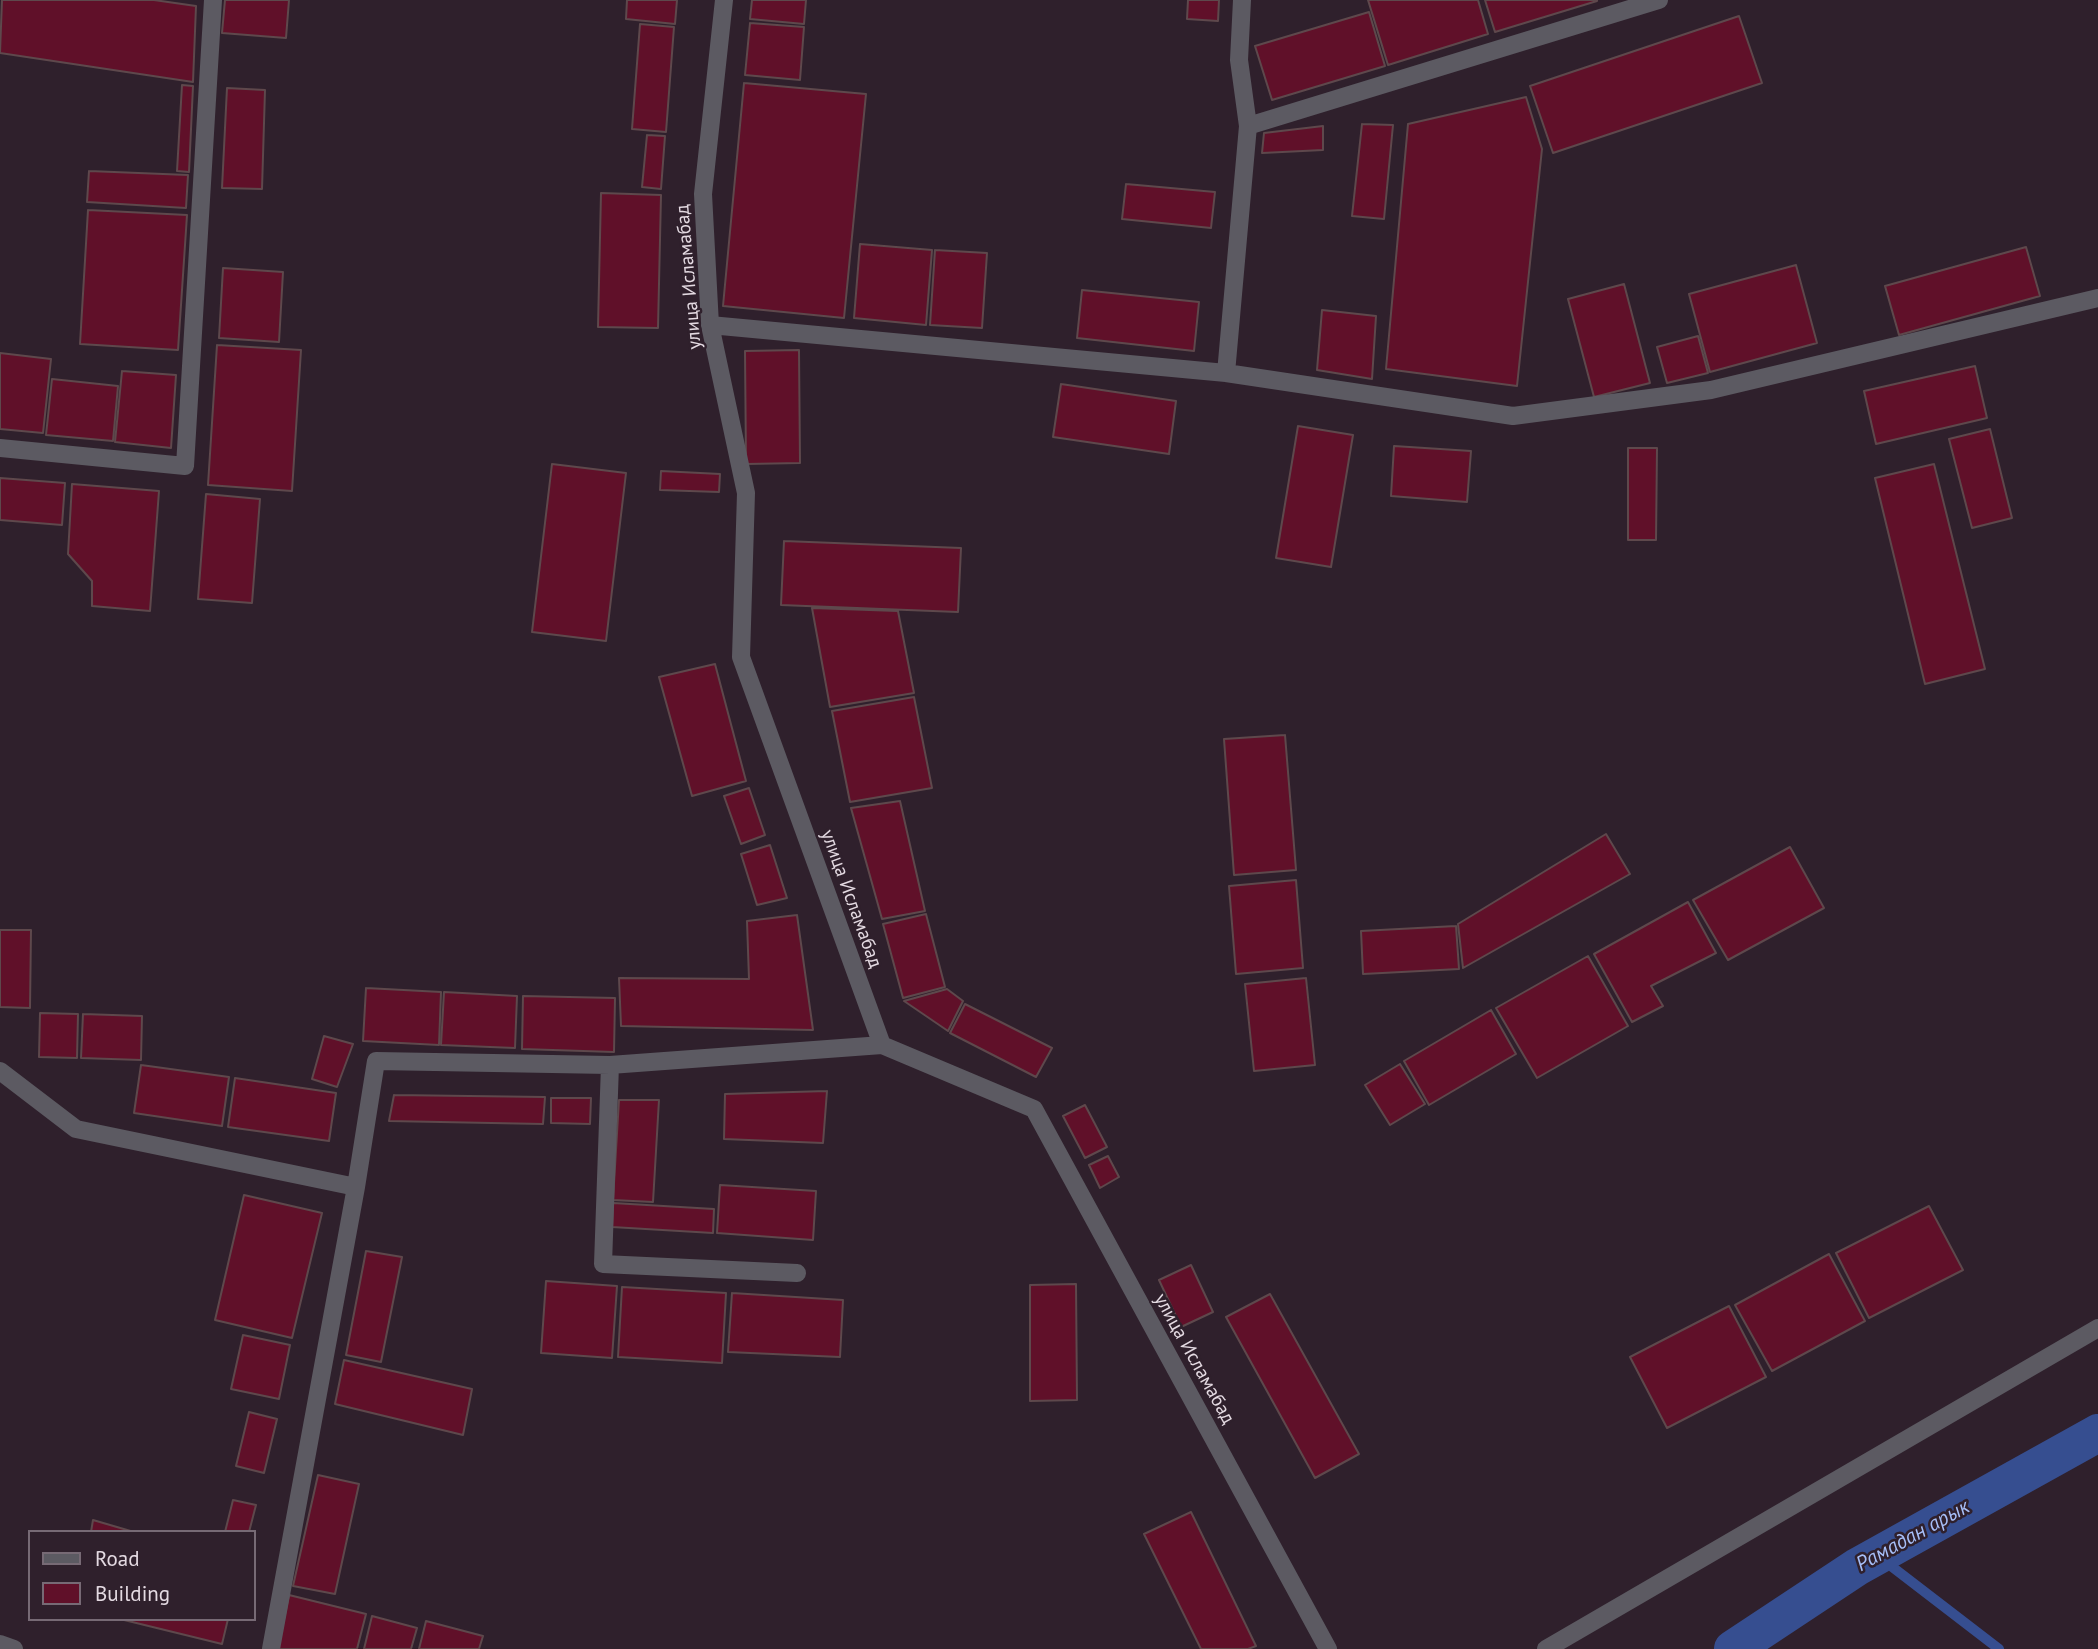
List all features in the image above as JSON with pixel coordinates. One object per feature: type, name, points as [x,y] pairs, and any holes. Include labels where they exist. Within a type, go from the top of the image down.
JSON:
[{"type":"street","points":[[0,448],[185,466],[213,0]]},
{"type":"street","name":"улица Исламабад","points":[[724,0],[703,194],[710,325],[746,493],[741,657],[882,1045],[1034,1109],[1328,1649]]},
{"type":"street","points":[[1226,373],[1248,126],[1239,60],[1242,0]]},
{"type":"street","points":[[1248,126],[1659,0]]},
{"type":"street","points":[[710,325],[1226,373],[1513,416],[1711,390],[2098,298]]},
{"type":"street","points":[[271,1649],[356,1186],[376,1061],[610,1065],[882,1045]]},
{"type":"street","points":[[610,1065],[603,1264],[797,1273]]},
{"type":"street","points":[[0,1071],[76,1129],[356,1186]]},
{"type":"street","points":[[1546,1649],[2098,1328]]},
{"type":"street","points":[[0,1644],[14,1649]]},
{"type":"building","points":[[2,0],[154,0],[196,6],[193,82],[0,53]]},
{"type":"building","points":[[225,0],[289,0],[286,38],[222,33]]},
{"type":"building","points":[[627,0],[677,0],[675,24],[626,19]]},
{"type":"building","points":[[752,0],[806,0],[804,24],[750,19]]},
{"type":"building","points":[[1188,0],[1219,0],[1218,21],[1187,19]]},
{"type":"building","points":[[1368,0],[1478,0],[1488,34],[1388,65]]},
{"type":"building","points":[[1485,0],[1597,0],[1597,1],[1495,32]]},
{"type":"building","points":[[1369,12],[1385,66],[1272,100],[1255,46]]},
{"type":"building","points":[[1739,16],[1762,83],[1553,153],[1530,86]]},
{"type":"building","points":[[750,23],[804,27],[800,80],[745,75]]},
{"type":"building","points":[[640,24],[674,27],[666,132],[632,129]]},
{"type":"building","points":[[744,83],[866,94],[844,318],[723,306]]},
{"type":"building","points":[[182,85],[193,86],[189,172],[177,171]]},
{"type":"building","points":[[227,88],[265,90],[262,189],[222,188]]},
{"type":"building","points":[[1526,97],[1542,149],[1517,386],[1386,369],[1408,124]]},
{"type":"building","points":[[1362,124],[1393,125],[1384,219],[1352,216]]},
{"type":"building","points":[[1323,126],[1323,150],[1262,153],[1264,133]]},
{"type":"building","points":[[647,135],[665,136],[661,189],[642,187]]},
{"type":"building","points":[[89,171],[188,175],[186,208],[87,202]]},
{"type":"building","points":[[1126,184],[1215,192],[1211,228],[1122,219]]},
{"type":"building","points":[[601,193],[661,195],[658,328],[598,327]]},
{"type":"building","points":[[88,210],[187,215],[178,350],[80,344]]},
{"type":"building","points":[[860,244],[932,250],[926,325],[854,318]]},
{"type":"building","points":[[2026,247],[2040,296],[1899,335],[1885,286]]},
{"type":"building","points":[[935,250],[987,253],[982,328],[930,325]]},
{"type":"building","points":[[1796,265],[1817,343],[1710,372],[1689,294]]},
{"type":"building","points":[[223,268],[283,272],[279,342],[219,338]]},
{"type":"building","points":[[1624,284],[1650,383],[1594,397],[1568,299]]},
{"type":"building","points":[[1082,290],[1199,302],[1194,351],[1077,338]]},
{"type":"building","points":[[1322,310],[1376,316],[1372,379],[1317,370]]},
{"type":"building","points":[[1698,336],[1708,373],[1667,383],[1657,347]]},
{"type":"building","points":[[217,345],[301,350],[292,491],[208,485]]},
{"type":"building","points":[[799,350],[800,463],[746,464],[745,351]]},
{"type":"building","points":[[0,353],[51,359],[43,433],[0,429]]},
{"type":"building","points":[[1975,366],[1987,418],[1876,444],[1864,391]]},
{"type":"building","points":[[122,371],[176,375],[171,448],[115,442]]},
{"type":"building","points":[[52,379],[118,386],[113,441],[46,435]]},
{"type":"building","points":[[1061,384],[1176,401],[1169,454],[1053,437]]},
{"type":"building","points":[[1298,426],[1353,435],[1331,567],[1276,558]]},
{"type":"building","points":[[1990,429],[2012,518],[1972,528],[1949,439]]},
{"type":"building","points":[[1394,446],[1471,451],[1467,502],[1391,496]]},
{"type":"building","points":[[1628,448],[1657,448],[1656,540],[1628,540]]},
{"type":"building","points":[[552,464],[626,473],[606,641],[532,632]]},
{"type":"building","points":[[1934,464],[1985,669],[1925,684],[1875,478]]},
{"type":"building","points":[[661,471],[720,474],[719,492],[660,490]]},
{"type":"building","points":[[0,478],[65,483],[62,525],[0,520]]},
{"type":"building","points":[[72,484],[159,491],[150,611],[92,606],[92,581],[68,554]]},
{"type":"building","points":[[206,494],[260,499],[252,603],[198,599]]},
{"type":"building","points":[[784,541],[961,548],[958,612],[781,605]]},
{"type":"building","points":[[812,608],[898,611],[914,693],[830,707]]},
{"type":"building","points":[[715,664],[746,781],[692,796],[659,677]]},
{"type":"building","points":[[914,697],[932,788],[850,802],[832,711]]},
{"type":"building","points":[[1285,735],[1296,870],[1234,875],[1224,739]]},
{"type":"building","points":[[749,788],[765,835],[741,844],[724,796]]},
{"type":"building","points":[[900,801],[925,911],[882,919],[851,808]]},
{"type":"building","points":[[1606,834],[1630,874],[1463,968],[1458,924]]},
{"type":"building","points":[[770,845],[787,898],[757,905],[741,854]]},
{"type":"building","points":[[1790,847],[1824,908],[1728,960],[1693,900]]},
{"type":"building","points":[[1296,880],[1303,968],[1236,974],[1229,886]]},
{"type":"building","points":[[1688,902],[1716,953],[1651,986],[1663,1006],[1632,1022],[1594,954]]},
{"type":"building","points":[[926,914],[945,987],[903,998],[883,924]]},
{"type":"building","points":[[797,915],[813,1030],[621,1026],[619,978],[749,979],[747,921]]},
{"type":"building","points":[[1456,926],[1459,969],[1363,974],[1361,931]]},
{"type":"building","points":[[0,930],[31,930],[30,1008],[0,1007]]},
{"type":"building","points":[[1588,956],[1628,1026],[1537,1078],[1496,1008]]},
{"type":"building","points":[[1306,978],[1315,1065],[1254,1071],[1245,984]]},
{"type":"building","points":[[366,988],[441,992],[439,1045],[363,1041]]},
{"type":"building","points":[[947,989],[963,1001],[948,1031],[904,1001]]},
{"type":"building","points":[[444,992],[517,996],[515,1048],[441,1045]]},
{"type":"building","points":[[523,996],[615,998],[614,1052],[522,1049]]},
{"type":"building","points":[[965,1004],[1052,1048],[1036,1077],[950,1033]]},
{"type":"building","points":[[1491,1010],[1516,1054],[1429,1105],[1404,1061]]},
{"type":"building","points":[[40,1013],[78,1014],[77,1058],[39,1057]]},
{"type":"building","points":[[83,1014],[142,1016],[141,1060],[81,1058]]},
{"type":"building","points":[[324,1036],[353,1044],[337,1087],[312,1079]]},
{"type":"building","points":[[1400,1064],[1425,1104],[1390,1125],[1365,1085]]},
{"type":"building","points":[[141,1065],[229,1077],[222,1126],[134,1113]]},
{"type":"building","points":[[235,1078],[336,1093],[329,1141],[228,1127]]},
{"type":"building","points":[[827,1091],[823,1143],[724,1139],[725,1094]]},
{"type":"building","points":[[394,1095],[545,1097],[543,1124],[389,1121]]},
{"type":"building","points":[[551,1098],[591,1098],[590,1124],[551,1123]]},
{"type":"building","points":[[619,1100],[659,1100],[653,1202],[613,1200]]},
{"type":"building","points":[[1085,1105],[1107,1147],[1085,1158],[1063,1116]]},
{"type":"building","points":[[1108,1156],[1119,1177],[1100,1188],[1089,1165]]},
{"type":"building","points":[[720,1185],[816,1191],[813,1240],[717,1233]]},
{"type":"building","points":[[244,1195],[322,1213],[292,1338],[215,1320]]},
{"type":"building","points":[[613,1203],[714,1209],[713,1233],[612,1227]]},
{"type":"building","points":[[1929,1206],[1963,1270],[1869,1318],[1836,1253]]},
{"type":"building","points":[[366,1251],[402,1257],[381,1362],[346,1355]]},
{"type":"building","points":[[1829,1254],[1865,1321],[1772,1371],[1735,1305]]},
{"type":"building","points":[[1191,1265],[1213,1312],[1181,1327],[1159,1280]]},
{"type":"building","points":[[546,1281],[617,1286],[612,1358],[541,1353]]},
{"type":"building","points":[[1076,1284],[1077,1400],[1030,1401],[1030,1285]]},
{"type":"building","points":[[622,1287],[726,1293],[722,1363],[618,1357]]},
{"type":"building","points":[[732,1293],[843,1300],[840,1357],[728,1352]]},
{"type":"building","points":[[1270,1294],[1359,1454],[1315,1478],[1226,1317]]},
{"type":"building","points":[[1729,1306],[1766,1377],[1667,1428],[1630,1357]]},
{"type":"building","points":[[243,1335],[290,1345],[279,1399],[231,1389]]},
{"type":"building","points":[[344,1360],[472,1389],[463,1435],[335,1404]]},
{"type":"building","points":[[249,1412],[277,1419],[264,1473],[236,1466]]},
{"type":"building","points":[[318,1475],[359,1484],[335,1594],[293,1586]]},
{"type":"building","points":[[233,1500],[256,1505],[250,1530],[226,1530]]},
{"type":"building","points":[[1191,1512],[1256,1646],[1248,1649],[1201,1649],[1144,1534]]},
{"type":"building","points":[[93,1520],[127,1530],[91,1530]]},
{"type":"building","points":[[289,1595],[366,1614],[357,1649],[278,1649]]},
{"type":"building","points":[[372,1616],[417,1628],[411,1649],[364,1649]]},
{"type":"building","points":[[128,1621],[228,1621],[222,1644]]},
{"type":"building","points":[[426,1621],[483,1636],[479,1649],[419,1649]]},
{"type":"waterway","name":"Рамадан арык","points":[[1733,1649],[1857,1567],[2098,1433]]},
{"type":"waterway","points":[[1878,1556],[1999,1649]]}]
